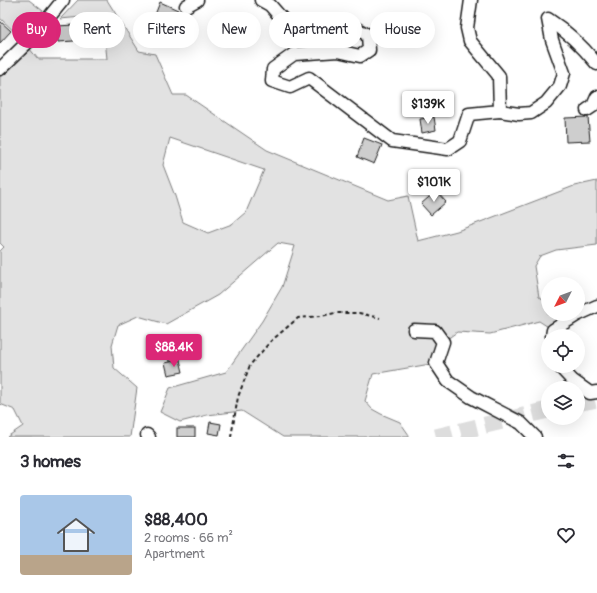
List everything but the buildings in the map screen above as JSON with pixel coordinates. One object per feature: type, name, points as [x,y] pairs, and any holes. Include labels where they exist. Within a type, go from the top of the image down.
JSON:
[{"type":"street","points":[[54,12],[63,0]]},
{"type":"street","points":[[57,12],[71,0]]},
{"type":"street","points":[[261,0],[270,4],[285,22],[317,27],[350,26],[368,35],[369,50],[360,56],[338,51],[294,54],[273,68],[272,81],[290,87],[308,78],[392,141],[448,149],[460,141],[469,114],[500,111],[519,114],[531,113],[546,103],[560,86],[564,73],[552,40],[548,19],[586,51],[597,64]]},
{"type":"street","points":[[471,0],[466,28],[470,41],[499,76],[500,111]]},
{"type":"street","points":[[0,69],[22,48]]},
{"type":"street","points":[[587,110],[593,106],[597,97]]},
{"type":"street","points":[[555,329],[577,315],[597,306]]},
{"type":"street","points":[[414,330],[435,331],[443,342],[436,363],[448,381],[471,397],[521,423],[536,437]]},
{"type":"street","points":[[566,373],[573,381],[590,393],[597,392]]},
{"type":"path","points":[[231,437],[238,397],[250,365],[271,341],[298,318],[351,313],[380,318]]},
{"type":"shaded area","points":[[0,0],[29,0],[43,11],[12,12],[12,29],[0,18]]},
{"type":"shaded area","points":[[78,0],[107,0],[115,12],[69,12],[69,18],[61,19]]},
{"type":"shaded area","points":[[125,29],[133,41],[133,48],[137,48],[139,51],[155,54],[173,95],[186,95],[267,150],[388,200],[408,196],[418,241],[457,231],[574,186],[597,181],[597,245],[556,250],[540,256],[534,266],[539,297],[541,298],[541,321],[565,321],[554,329],[551,329],[539,321],[490,334],[457,332],[443,342],[436,363],[373,374],[365,401],[372,409],[400,422],[409,437],[283,437],[242,411],[207,415],[180,422],[160,412],[170,388],[226,372],[262,321],[282,287],[295,246],[278,243],[218,295],[166,324],[138,316],[118,325],[112,345],[114,368],[137,388],[130,437],[7,437],[23,426],[15,410],[0,404],[0,251],[4,247],[0,243],[0,75],[29,48],[38,59],[107,59],[106,48],[125,48]],"holes":[[[170,138],[264,170],[246,212],[232,224],[208,233],[183,222],[163,165]]]},
{"type":"tunnel","points":[[585,402],[597,399]]},
{"type":"tunnel","points":[[436,437],[541,412]]}]
